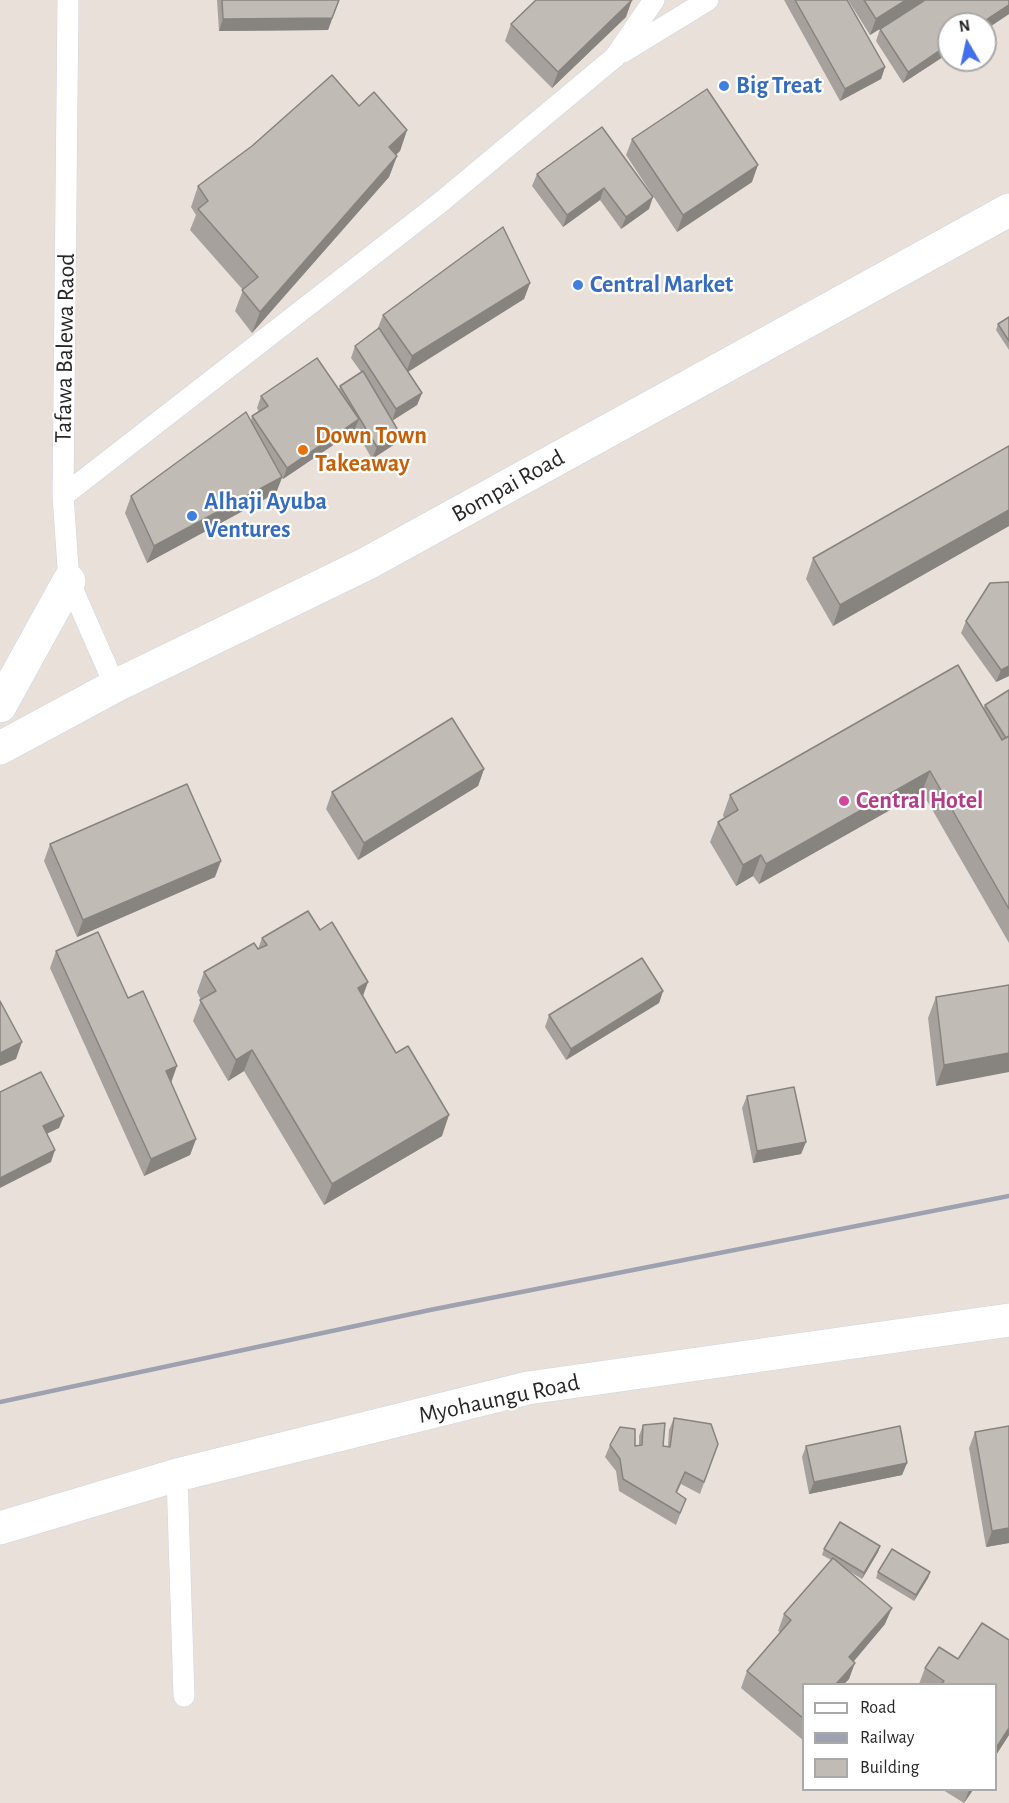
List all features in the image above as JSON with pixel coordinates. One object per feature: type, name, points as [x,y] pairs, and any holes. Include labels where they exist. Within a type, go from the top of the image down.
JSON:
[{"type":"main road","name":"Bompai Road","points":[[0,748],[115,686],[366,564],[1009,210]]},
{"type":"main road","points":[[0,706],[69,581]]},
{"type":"main road","name":"Myohaungu Road","points":[[0,1528],[177,1476],[528,1388],[1009,1320]]},
{"type":"lane","name":"Tafawa Balewa Raod","points":[[68,0],[63,496],[69,581],[115,686]]},
{"type":"lane","points":[[615,57],[654,0]]},
{"type":"lane","points":[[63,496],[441,202],[615,57],[708,0]]},
{"type":"lane","points":[[177,1476],[184,1696]]},
{"type":"building","points":[[222,0],[339,0],[332,18],[223,19]]},
{"type":"building","points":[[536,0],[632,0],[558,72],[511,24]]},
{"type":"building","points":[[795,0],[847,0],[885,67],[845,89]]},
{"type":"building","points":[[864,0],[906,0],[876,19]]},
{"type":"building","points":[[925,0],[1009,0],[1009,5],[997,13],[937,12],[937,52],[908,72],[880,29]]},
{"type":"building","points":[[332,75],[359,106],[374,92],[407,130],[389,147],[397,156],[260,312],[242,290],[258,277],[198,209],[208,201],[198,186],[252,146]]},
{"type":"building","points":[[707,89],[758,165],[683,215],[632,139]]},
{"type":"building","points":[[602,127],[653,197],[626,217],[604,188],[567,215],[537,174]]},
{"type":"building","points":[[503,227],[530,283],[412,356],[383,315]]},
{"type":"building","points":[[1009,317],[1009,341],[998,324]]},
{"type":"building","points":[[379,328],[422,393],[396,409],[355,346]]},
{"type":"building","points":[[317,358],[359,419],[287,468],[252,416],[268,406],[261,396]]},
{"type":"building","points":[[363,371],[399,432],[377,447],[340,386]]},
{"type":"building","points":[[246,412],[282,477],[154,546],[131,496]]},
{"type":"building","points":[[1009,446],[1009,510],[840,605],[813,558]]},
{"type":"building","points":[[1009,582],[1009,666],[1001,670],[966,621],[990,583]]},
{"type":"building","points":[[958,665],[1002,740],[1009,736],[1009,909],[930,771],[766,864],[761,855],[743,865],[718,822],[738,810],[730,795]]},
{"type":"building","points":[[1009,690],[1009,736],[1006,738],[985,705]]},
{"type":"building","points":[[452,718],[484,769],[364,843],[332,792]]},
{"type":"building","points":[[187,784],[221,861],[83,920],[50,844]]},
{"type":"building","points":[[308,911],[320,930],[332,922],[368,982],[358,988],[396,1053],[408,1046],[449,1115],[332,1184],[252,1050],[236,1060],[200,1000],[216,991],[204,972],[254,943],[258,949],[267,945],[262,938]]},
{"type":"building","points":[[98,932],[128,998],[143,991],[177,1066],[166,1071],[196,1139],[151,1159],[56,951]]},
{"type":"building","points":[[642,958],[663,991],[571,1049],[549,1015]]},
{"type":"building","points":[[1009,985],[1009,1053],[944,1065],[936,997]]},
{"type":"building","points":[[0,1001],[22,1042],[0,1053]]},
{"type":"building","points":[[41,1072],[64,1116],[43,1126],[55,1150],[0,1178],[0,1092]]},
{"type":"building","points":[[794,1087],[806,1142],[757,1151],[747,1096]]},
{"type":"building","points":[[674,1418],[711,1424],[718,1444],[704,1482],[685,1472],[676,1492],[686,1499],[680,1513],[623,1479],[620,1459],[610,1445],[620,1427],[635,1429],[635,1446],[642,1445],[643,1425],[665,1423],[663,1446],[670,1447]]},
{"type":"building","points":[[900,1426],[907,1463],[814,1482],[806,1446]]},
{"type":"building","points":[[1009,1426],[1009,1528],[992,1531],[975,1432]]},
{"type":"building","points":[[840,1522],[880,1546],[864,1573],[824,1549]]},
{"type":"building","points":[[892,1549],[930,1572],[916,1595],[878,1572]]},
{"type":"building","points":[[833,1558],[892,1608],[849,1657],[855,1663],[837,1683],[802,1683],[802,1717],[747,1671],[791,1620],[784,1614]]},
{"type":"building","points":[[982,1623],[1009,1640],[1009,1728],[997,1746],[997,1683],[942,1683],[944,1681],[925,1668],[939,1647],[958,1659]]},
{"type":"railway","points":[[0,1402],[430,1310],[1009,1196]]},
{"type":"place","name":"Big Treat","points":[[724,86]]},
{"type":"place","name":"Central Market","points":[[578,285]]},
{"type":"place","name":"Down Town Takeaway","points":[[303,450]]},
{"type":"place","name":"Alhaji Ayuba Ventures","points":[[192,516]]},
{"type":"place","name":"Central Hotel","points":[[844,801]]}]
